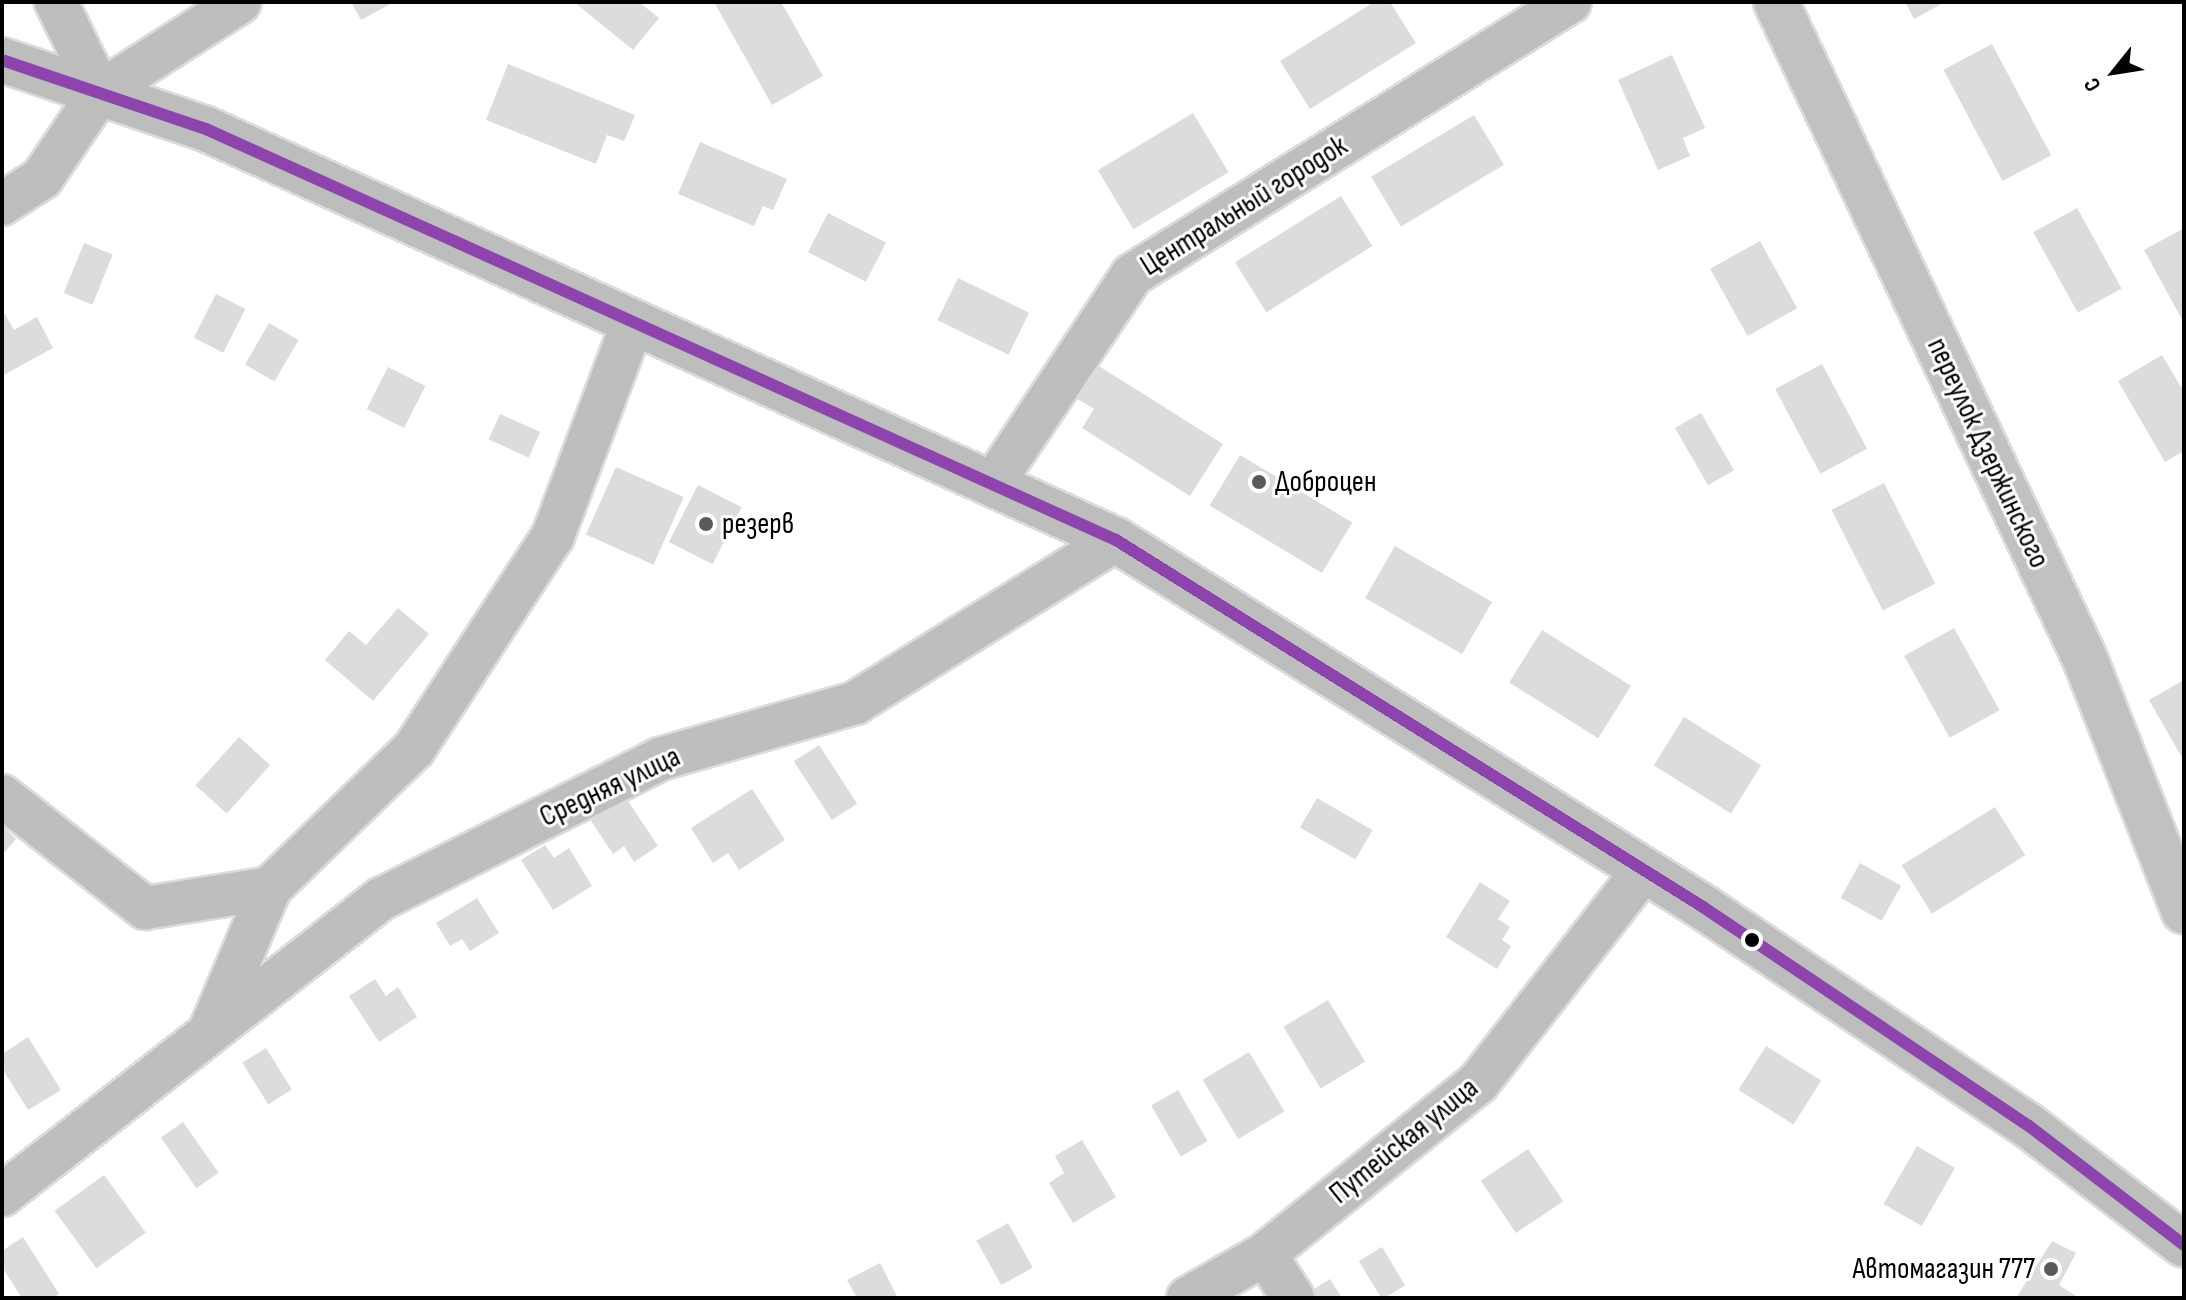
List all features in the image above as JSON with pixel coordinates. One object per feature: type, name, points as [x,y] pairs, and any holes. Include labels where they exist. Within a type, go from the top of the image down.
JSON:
[{"type":"main road","points":[[2,60],[206,129],[1116,540],[1644,870],[2029,1126],[2184,1245]]},
{"type":"street","points":[[56,2],[100,92]]},
{"type":"street","points":[[2,204],[42,178],[100,92],[240,2]]},
{"type":"street","name":"Центральный городок","points":[[992,485],[1132,275],[1570,2]]},
{"type":"street","name":"переулок Дзержинского","points":[[1776,2],[2085,659],[2184,911]]},
{"type":"street","name":"Средняя улица","points":[[210,1031],[270,888],[414,749],[544,549],[633,322]]},
{"type":"street","name":"Средняя улица","points":[[2,1195],[381,899],[660,759],[855,703],[1116,540]]},
{"type":"street","points":[[2,796],[145,908],[270,888]]},
{"type":"street","name":"Путейская улица","points":[[1188,1298],[1265,1254],[1478,1083],[1644,870]]},
{"type":"street","points":[[1265,1254],[1293,1298]]},
{"type":"building","points":[[351,2],[394,2],[361,20]]},
{"type":"building","points":[[574,2],[639,2],[659,18],[633,50]]},
{"type":"building","points":[[714,2],[781,2],[823,76],[772,105]]},
{"type":"building","points":[[1374,2],[1390,2],[1416,43],[1310,109],[1280,61]]},
{"type":"building","points":[[1905,2],[1945,2],[1914,19]]},
{"type":"building","points":[[1992,44],[2051,155],[2003,181],[1943,70]]},
{"type":"building","points":[[1672,55],[1705,128],[1683,138],[1690,156],[1658,170],[1618,80]]},
{"type":"building","points":[[508,64],[635,115],[624,141],[607,135],[596,164],[486,120]]},
{"type":"building","points":[[1193,113],[1229,172],[1133,229],[1098,170]]},
{"type":"building","points":[[1474,115],[1504,165],[1401,227],[1371,177]]},
{"type":"building","points":[[700,142],[787,179],[773,210],[763,206],[754,226],[678,194]]},
{"type":"building","points":[[1341,196],[1372,246],[1266,312],[1235,262]]},
{"type":"building","points":[[2077,208],[2122,288],[2078,313],[2033,232]]},
{"type":"building","points":[[828,213],[886,243],[866,282],[808,252]]},
{"type":"building","points":[[2184,228],[2184,323],[2144,250]]},
{"type":"building","points":[[1760,241],[1797,308],[1747,336],[1710,269]]},
{"type":"building","points":[[84,243],[113,255],[93,305],[64,293]]},
{"type":"building","points":[[958,278],[1029,313],[1008,355],[937,320]]},
{"type":"building","points":[[216,294],[245,309],[223,353],[194,338]]},
{"type":"building","points":[[2,309],[14,330],[37,317],[53,348],[2,376]]},
{"type":"building","points":[[269,323],[298,340],[274,382],[245,365]]},
{"type":"building","points":[[2162,355],[2184,392],[2184,451],[2165,462],[2118,381]]},
{"type":"building","points":[[1094,363],[1223,444],[1190,496],[1082,428],[1094,409],[1073,396]]},
{"type":"building","points":[[1822,364],[1867,449],[1820,474],[1775,389]]},
{"type":"building","points":[[388,367],[425,386],[404,428],[367,409]]},
{"type":"building","points":[[1701,413],[1734,470],[1708,485],[1675,428]]},
{"type":"building","points":[[500,414],[540,432],[529,457],[489,440]]},
{"type":"building","points":[[1240,455],[1352,522],[1322,573],[1210,506]]},
{"type":"building","points":[[616,467],[684,497],[654,565],[586,535]]},
{"type":"building","points":[[1884,483],[1935,584],[1883,610],[1831,510]]},
{"type":"building","name":"резерв","points":[[698,485],[742,507],[713,564],[669,542]]},
{"type":"building","points":[[1395,546],[1492,602],[1462,654],[1365,598]]},
{"type":"building","points":[[398,608],[429,634],[373,701],[325,660],[349,631],[366,645]]},
{"type":"building","points":[[1954,628],[2000,710],[1950,738],[1904,656]]},
{"type":"building","points":[[1542,630],[1631,686],[1598,738],[1509,683]]},
{"type":"building","points":[[2184,680],[2184,761],[2149,700]]},
{"type":"building","points":[[1684,717],[1761,765],[1731,814],[1654,765]]},
{"type":"building","points":[[239,737],[270,765],[227,813],[196,785]]},
{"type":"building","points":[[819,745],[857,804],[832,820],[794,761]]},
{"type":"building","points":[[752,789],[785,840],[739,870],[728,853],[713,863],[691,828]]},
{"type":"building","points":[[626,798],[658,846],[634,862],[624,846],[613,854],[591,821]]},
{"type":"building","points":[[1317,798],[1372,830],[1355,859],[1300,827]]},
{"type":"building","points":[[1995,807],[2025,855],[1932,914],[1902,865]]},
{"type":"building","points":[[2,826],[16,839],[2,855]]},
{"type":"building","points":[[545,845],[554,858],[569,848],[592,886],[553,910],[521,860]]},
{"type":"building","points":[[1860,863],[1901,886],[1882,921],[1841,898]]},
{"type":"building","points":[[1480,882],[1510,901],[1498,919],[1510,927],[1502,940],[1511,946],[1497,969],[1446,937]]},
{"type":"building","points":[[477,898],[499,933],[470,951],[462,939],[450,946],[436,923]]},
{"type":"building","points":[[375,979],[386,996],[398,987],[417,1017],[379,1042],[349,996]]},
{"type":"building","points":[[1328,1000],[1365,1062],[1321,1088],[1283,1027]]},
{"type":"building","points":[[28,1037],[61,1090],[28,1110],[2,1068],[2,1054]]},
{"type":"building","points":[[1766,1046],[1821,1080],[1794,1125],[1738,1090]]},
{"type":"building","points":[[266,1048],[292,1090],[268,1104],[242,1063]]},
{"type":"building","points":[[1249,1052],[1285,1111],[1238,1139],[1203,1080]]},
{"type":"building","points":[[1178,1090],[1208,1141],[1181,1157],[1151,1106]]},
{"type":"building","points":[[183,1122],[219,1173],[196,1188],[161,1137]]},
{"type":"building","points":[[1082,1140],[1116,1197],[1073,1223],[1049,1183],[1064,1173],[1055,1156]]},
{"type":"building","points":[[1917,1146],[1955,1168],[1922,1226],[1884,1204]]},
{"type":"building","points":[[1528,1149],[1563,1201],[1516,1233],[1481,1181]]},
{"type":"building","points":[[104,1175],[146,1232],[96,1268],[55,1211]]},
{"type":"building","points":[[1008,1223],[1033,1268],[1001,1285],[977,1240]]},
{"type":"building","points":[[23,1237],[59,1294],[53,1298],[22,1298],[2,1267],[2,1251]]},
{"type":"building","name":"Автомагазин 777","points":[[2052,1241],[2076,1253],[2059,1285],[2079,1298],[2016,1298]]},
{"type":"building","points":[[1382,1247],[1405,1286],[1381,1298],[1359,1261]]},
{"type":"building","points":[[880,1263],[898,1298],[857,1298],[847,1280]]},
{"type":"building","points":[[1330,1279],[1342,1298],[1299,1298]]},
{"type":"transit line","points":[[2,60],[206,129],[1116,540],[1703,907],[2029,1126],[2184,1245]]},
{"type":"place","name":"Доброцен","points":[[1259,482]]},
{"type":"place","name":"резерв","points":[[706,524]]},
{"type":"place","name":"Автомагазин 777","points":[[2051,1269]]}]
